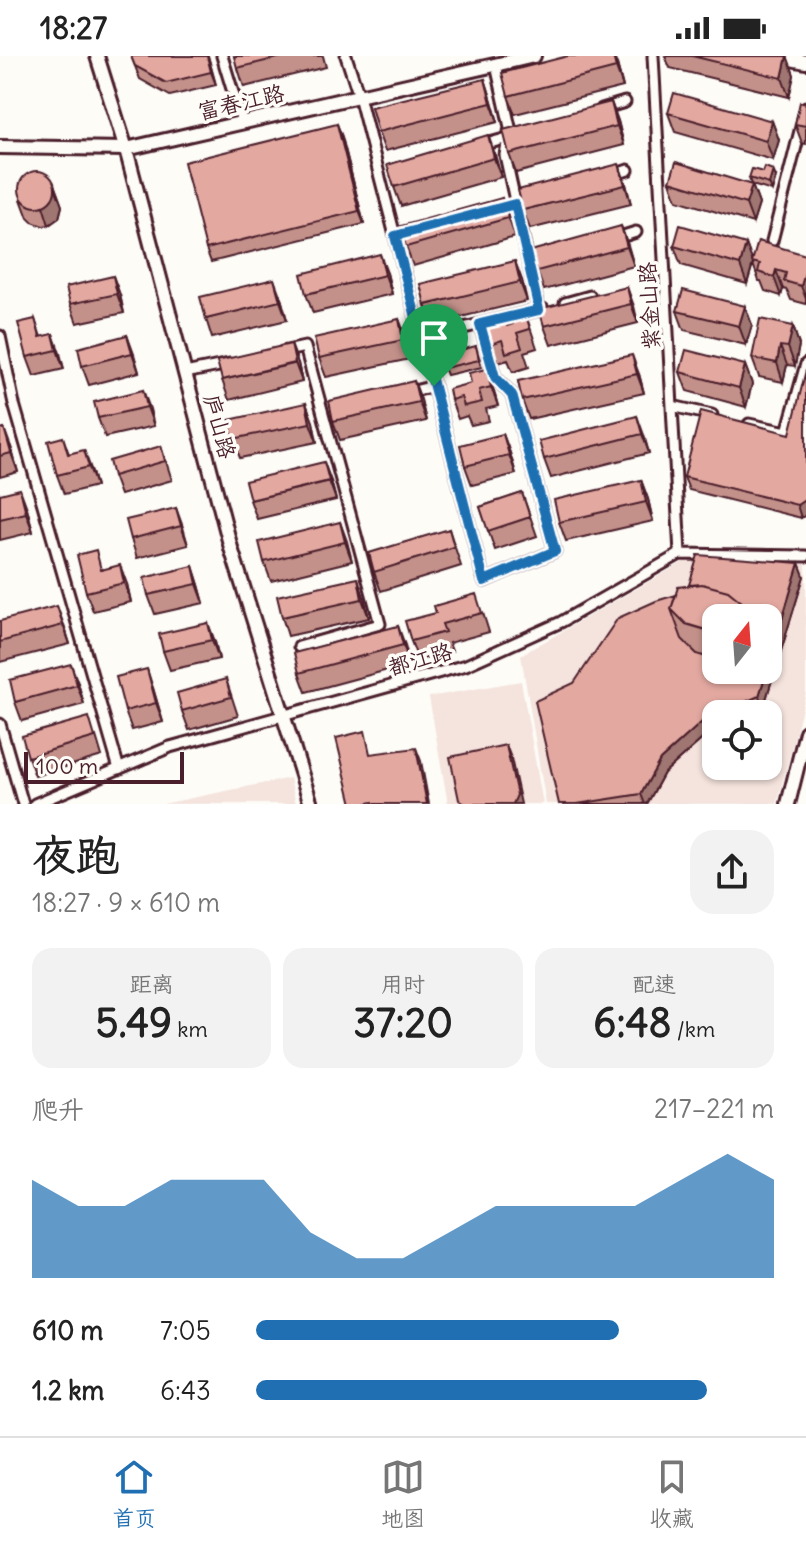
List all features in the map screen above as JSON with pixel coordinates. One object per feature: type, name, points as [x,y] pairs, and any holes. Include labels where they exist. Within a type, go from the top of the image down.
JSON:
[{"type":"street","name":"庐山路","points":[[97,56],[126,149],[231,548],[311,804]]},
{"type":"street","points":[[222,56],[242,122]]},
{"type":"street","points":[[346,56],[359,96],[484,581],[555,551],[512,395],[495,377],[480,324]]},
{"type":"street","name":"富春江路","points":[[0,147],[126,149],[534,56]]},
{"type":"street","name":"紫金山路","points":[[653,56],[680,554]]},
{"type":"street","points":[[779,56],[806,62]]},
{"type":"street","points":[[496,65],[510,127],[505,155],[539,310]]},
{"type":"street","points":[[596,111],[625,102]]},
{"type":"street","points":[[772,241],[806,107]]},
{"type":"street","points":[[465,149],[523,133]]},
{"type":"street","points":[[379,173],[393,169]]},
{"type":"street","points":[[600,179],[628,170]]},
{"type":"street","points":[[500,208],[529,200]]},
{"type":"street","points":[[395,236],[410,232]]},
{"type":"street","points":[[609,241],[636,232]]},
{"type":"street","points":[[514,270],[542,261]]},
{"type":"street","points":[[412,299],[426,295]]},
{"type":"street","points":[[422,338],[590,296]]},
{"type":"street","points":[[0,336],[13,400],[119,769]]},
{"type":"street","points":[[275,353],[305,347],[380,624],[299,647]]},
{"type":"street","points":[[185,373],[245,360]]},
{"type":"street","points":[[744,422],[787,432],[806,364]]},
{"type":"street","points":[[392,397],[434,386]]},
{"type":"street","points":[[0,404],[13,400]]},
{"type":"street","points":[[672,406],[729,419]]},
{"type":"street","points":[[308,417],[336,410]]},
{"type":"street","points":[[510,446],[542,450]]},
{"type":"street","points":[[453,459],[467,456]]},
{"type":"street","points":[[323,472],[337,468]]},
{"type":"street","points":[[339,530],[353,526]]},
{"type":"street","points":[[680,554],[806,556]]},
{"type":"street","name":"都江路","points":[[35,804],[170,747],[466,665],[561,622],[680,554]]},
{"type":"street","points":[[0,724],[23,804]]},
{"type":"street","points":[[788,804],[806,732]]},
{"type":"shaded area","points":[[685,561],[806,564],[806,693],[777,804],[546,804],[521,655]]},
{"type":"shaded area","points":[[521,681],[543,804],[448,804],[429,697]]},
{"type":"shaded area","points":[[290,778],[296,804],[163,804]]},
{"type":"building","points":[[131,56],[207,56],[211,72],[166,83],[135,66]]},
{"type":"building","points":[[234,56],[286,56],[237,68]]},
{"type":"building","points":[[568,56],[613,56],[616,68],[508,96],[502,73]]},
{"type":"building","points":[[692,56],[787,56],[782,78]]},
{"type":"building","points":[[485,79],[491,103],[378,132],[371,107]]},
{"type":"building","points":[[674,93],[772,121],[766,141],[668,113]]},
{"type":"building","points":[[611,102],[617,126],[509,154],[503,130]]},
{"type":"building","points":[[800,102],[806,104],[806,126],[795,124]]},
{"type":"building","points":[[337,124],[359,211],[206,249],[184,162]]},
{"type":"building","points":[[488,135],[494,158],[394,187],[387,165]]},
{"type":"building","points":[[676,162],[752,185],[746,204],[670,181]]},
{"type":"building","points":[[619,164],[625,185],[523,210],[518,190]]},
{"type":"building","points":[[765,167],[773,170],[769,184],[749,178],[752,169],[763,172]]},
{"type":"building","points":[[37,171],[50,176],[55,189],[50,202],[37,207],[24,202],[19,189],[24,176]]},
{"type":"building","points":[[502,198],[508,218],[406,247],[401,226]]},
{"type":"building","points":[[680,225],[746,244],[740,265],[674,246]]},
{"type":"building","points":[[621,226],[627,247],[537,271],[531,251]]},
{"type":"building","points":[[758,241],[806,255],[801,286],[784,281],[786,273],[776,270],[774,277],[758,272],[760,264],[752,262]]},
{"type":"building","points":[[380,254],[385,275],[306,294],[301,274]]},
{"type":"building","points":[[515,261],[520,282],[425,305],[420,284]]},
{"type":"building","points":[[113,276],[117,294],[70,304],[66,287]]},
{"type":"building","points":[[274,279],[280,301],[206,319],[200,297]]},
{"type":"building","points":[[627,287],[631,304],[544,326],[539,309]]},
{"type":"building","points":[[683,290],[745,306],[739,326],[677,311]]},
{"type":"building","points":[[526,315],[530,329],[517,333],[522,348],[506,353],[502,340],[491,344],[486,327],[505,321],[507,326],[513,324],[512,319]]},
{"type":"building","points":[[35,319],[40,337],[53,334],[57,350],[27,357],[18,323]]},
{"type":"building","points":[[399,319],[403,340],[319,358],[314,338]]},
{"type":"building","points":[[760,319],[793,326],[788,347],[780,346],[777,363],[752,358]]},
{"type":"building","points":[[127,335],[132,353],[82,366],[78,348]]},
{"type":"building","points":[[291,344],[295,363],[222,380],[217,361]]},
{"type":"building","points":[[476,346],[479,360],[444,368],[441,355]]},
{"type":"building","points":[[686,350],[745,365],[739,388],[680,372]]},
{"type":"building","points":[[632,355],[637,374],[522,400],[518,381]]},
{"type":"building","points":[[486,369],[491,387],[479,390],[482,402],[464,406],[461,397],[451,400],[449,389],[471,383],[469,373]]},
{"type":"building","points":[[806,370],[806,499],[797,505],[684,477],[701,411],[790,434]]},
{"type":"building","points":[[414,381],[419,402],[333,421],[329,401]]},
{"type":"building","points":[[143,390],[147,407],[98,418],[94,402]]},
{"type":"building","points":[[306,403],[310,423],[233,439],[229,420]]},
{"type":"building","points":[[637,416],[642,434],[544,459],[539,441]]},
{"type":"building","points":[[4,428],[11,453],[0,456],[0,429]]},
{"type":"building","points":[[503,434],[509,455],[465,466],[460,445]]},
{"type":"building","points":[[63,437],[68,454],[84,450],[89,467],[57,475],[48,441]]},
{"type":"building","points":[[161,446],[165,461],[113,476],[109,461]]},
{"type":"building","points":[[324,462],[329,481],[250,500],[245,481]]},
{"type":"building","points":[[641,480],[646,502],[559,522],[554,500]]},
{"type":"building","points":[[20,489],[26,513],[0,519],[0,494]]},
{"type":"building","points":[[522,493],[530,517],[488,531],[480,507]]},
{"type":"building","points":[[176,508],[181,526],[131,539],[126,520]]},
{"type":"building","points":[[340,522],[345,542],[264,562],[259,542]]},
{"type":"building","points":[[449,529],[454,547],[374,572],[369,553]]},
{"type":"building","points":[[96,550],[101,570],[120,565],[124,583],[86,592],[77,555]]},
{"type":"building","points":[[698,555],[799,563],[782,619],[782,604],[744,604],[728,591],[702,584],[689,585]]},
{"type":"building","points":[[193,566],[197,584],[148,595],[144,578]]},
{"type":"building","points":[[358,578],[362,599],[282,617],[277,596]]},
{"type":"building","points":[[702,584],[728,591],[744,604],[702,604],[702,629],[686,624],[671,609],[678,587]]},
{"type":"building","points":[[476,594],[482,613],[442,624],[445,632],[411,641],[405,621],[436,613],[434,606]]},
{"type":"building","points":[[676,595],[671,609],[682,639],[702,656],[702,684],[763,684],[759,696],[750,700],[702,700],[702,722],[660,760],[641,794],[559,804],[535,701],[574,683],[618,618]]},
{"type":"building","points":[[57,606],[63,625],[0,642],[0,621]]},
{"type":"building","points":[[208,623],[212,640],[163,651],[159,634]]},
{"type":"building","points":[[398,626],[403,645],[299,673],[294,653]]},
{"type":"building","points":[[71,664],[77,685],[15,702],[10,680]]},
{"type":"building","points":[[147,669],[156,703],[125,711],[116,677]]},
{"type":"building","points":[[226,679],[231,697],[182,711],[177,693]]},
{"type":"building","points":[[89,717],[95,737],[28,757],[22,736]]},
{"type":"building","points":[[365,731],[370,754],[416,748],[427,804],[352,804],[336,738]]},
{"type":"building","points":[[506,745],[517,795],[513,804],[465,804],[459,800],[450,757]]},
{"type":"route","points":[[515,204],[539,310],[480,324],[495,377],[512,395],[555,551],[484,581],[434,386],[395,236],[515,204]]}]
